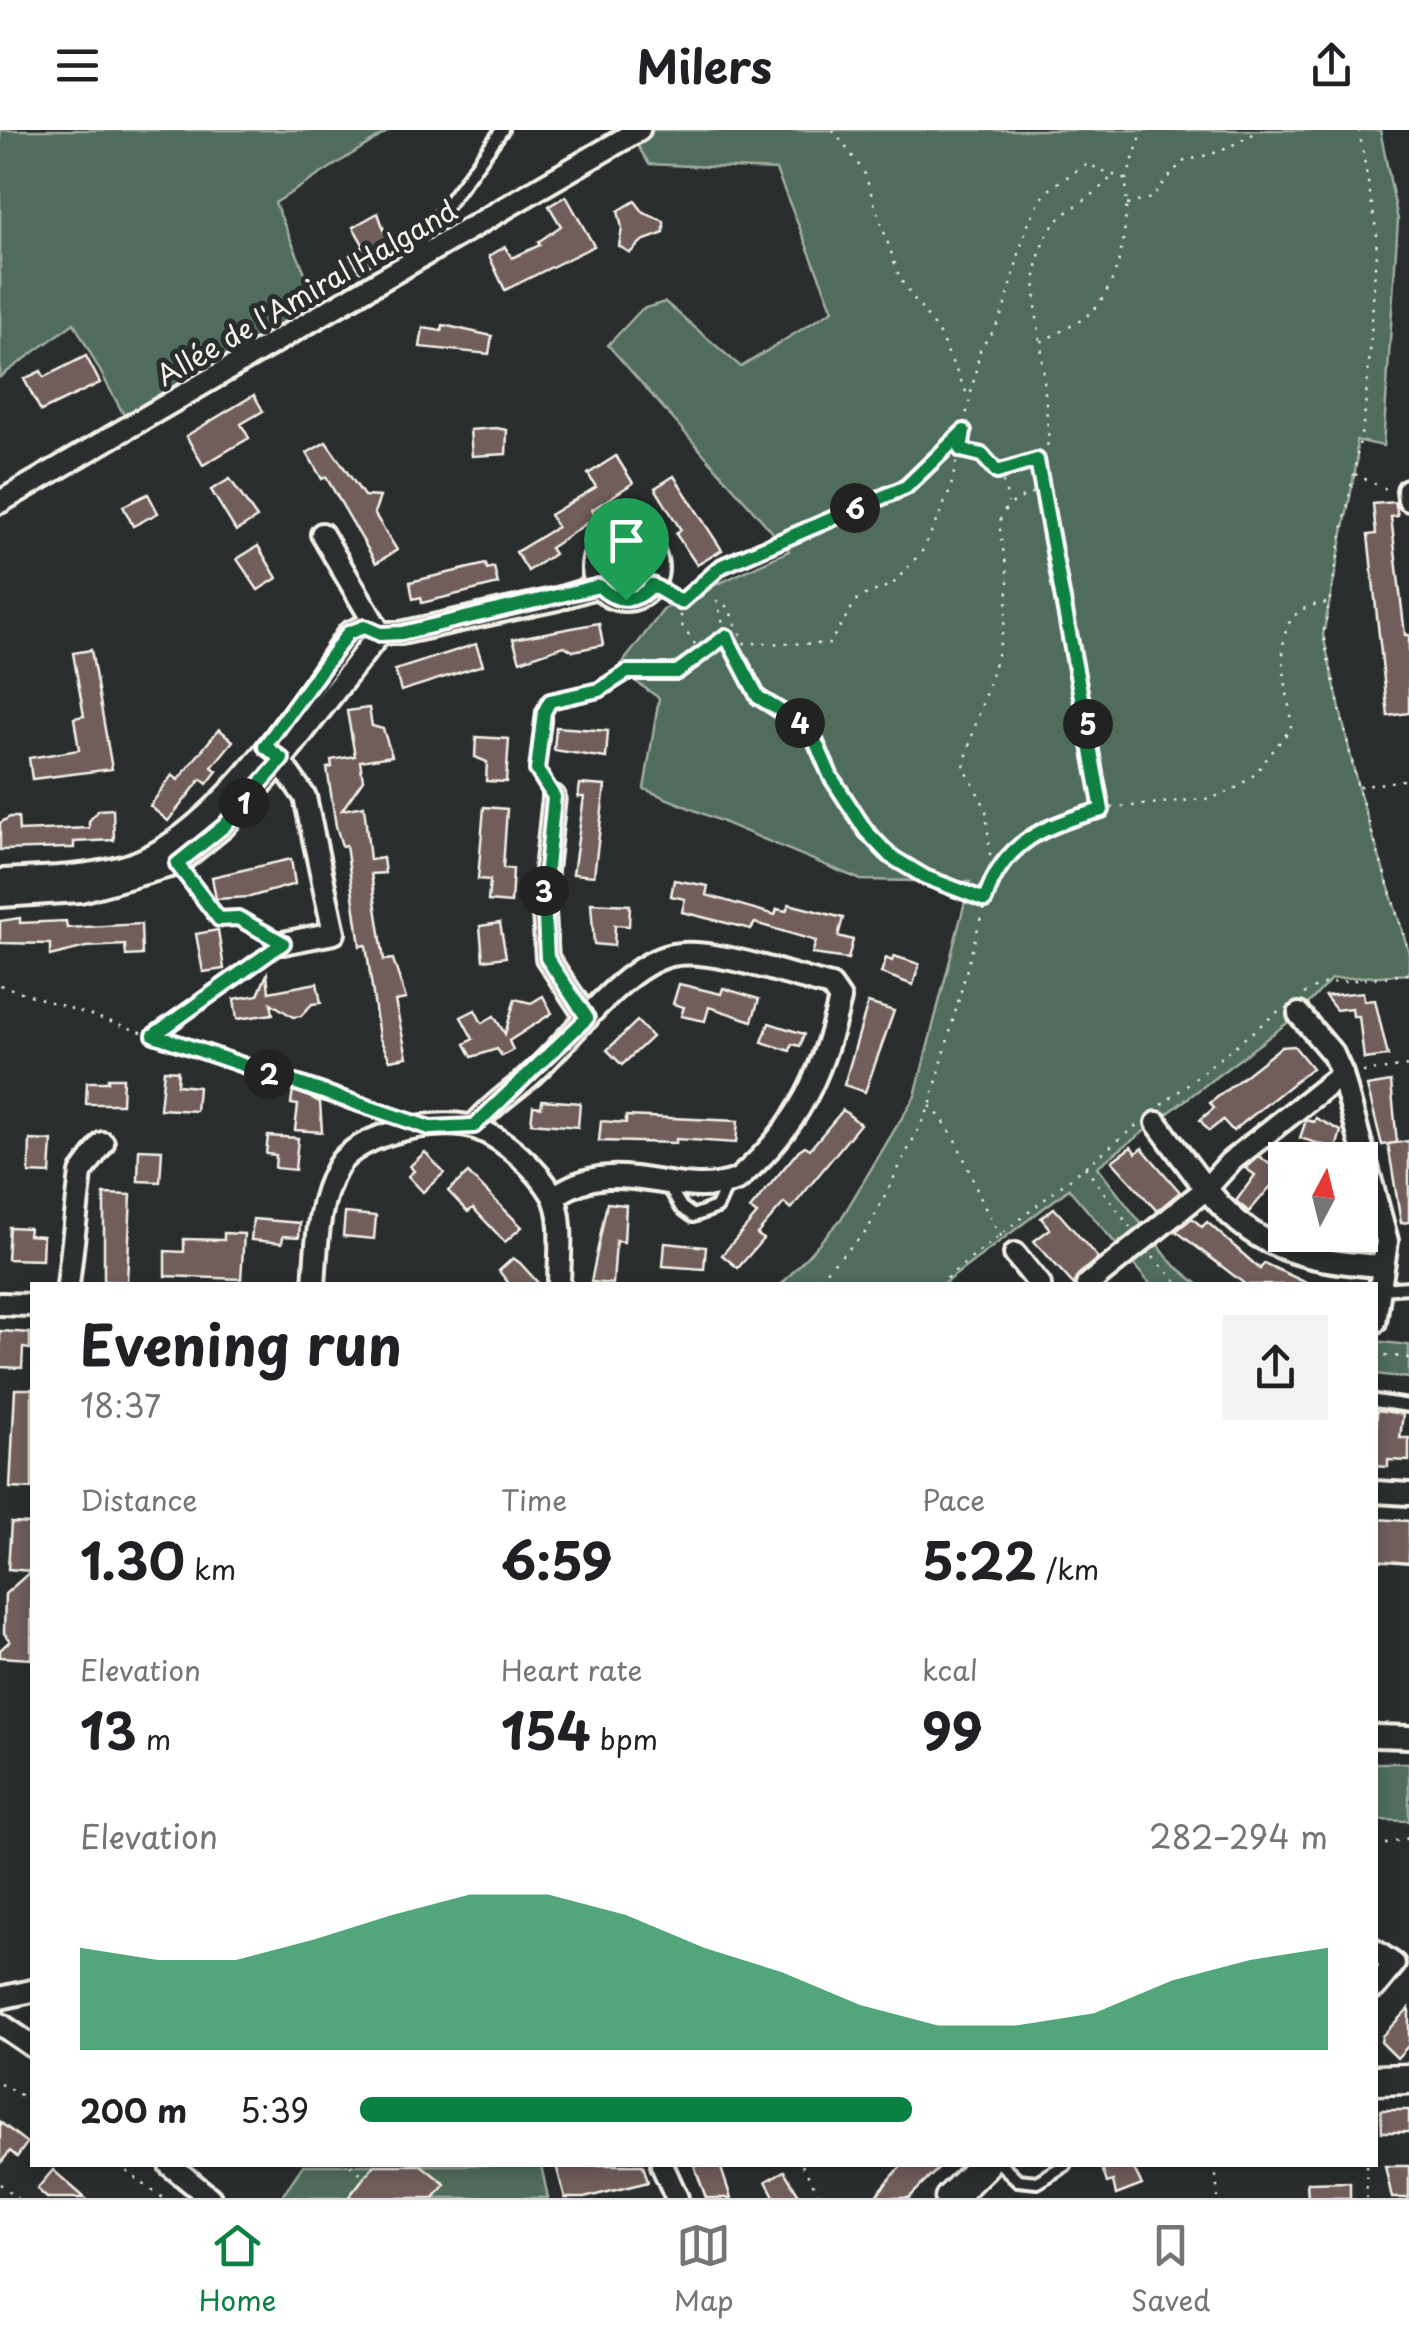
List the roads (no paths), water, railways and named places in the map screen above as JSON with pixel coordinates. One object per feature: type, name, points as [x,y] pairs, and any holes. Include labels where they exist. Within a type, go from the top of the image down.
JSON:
[{"type":"street","name":"Allée de l'Amiral Halgand","points":[[0,502],[639,130]]},
{"type":"street","points":[[1408,490],[1409,500]]},
{"type":"street","points":[[322,534],[380,634]]},
{"type":"street","points":[[630,536],[641,540],[655,555],[657,576],[636,598],[615,598],[599,586],[594,565],[602,546],[630,536]]},
{"type":"street","points":[[0,880],[82,875],[124,867],[159,853],[216,808],[274,753],[380,634],[557,599],[599,586]]},
{"type":"street","points":[[0,896],[80,892],[177,864],[224,826],[274,753]]},
{"type":"street","points":[[274,753],[306,797],[334,933],[283,943]]},
{"type":"street","points":[[554,797],[544,898],[547,958],[587,1018]]},
{"type":"street","points":[[474,1126],[639,972],[673,955],[728,962],[831,986],[838,992],[840,999],[825,1061],[808,1096],[749,1170],[728,1183],[603,1175],[576,1181],[554,1197]]},
{"type":"street","points":[[1299,1014],[1333,1054],[1342,1074],[1388,1241],[1378,1296]]},
{"type":"street","points":[[1091,1282],[1206,1190],[1230,1162],[1342,1074]]},
{"type":"street","points":[[1157,1122],[1228,1216],[1270,1244],[1320,1260],[1381,1266]]},
{"type":"street","points":[[314,1282],[318,1225],[340,1162],[370,1138],[398,1130],[474,1126],[496,1138],[529,1166],[554,1197],[559,1282]]},
{"type":"street","points":[[68,1282],[81,1173],[102,1143]]},
{"type":"street","points":[[1015,1254],[1038,1282]]},
{"type":"street","points":[[0,1304],[30,1304]]},
{"type":"street","points":[[1378,1492],[1409,1494]]},
{"type":"street","points":[[1378,1736],[1409,1737]]},
{"type":"street","points":[[1378,1953],[1394,1964],[1378,1984]]},
{"type":"street","points":[[0,1998],[30,1991]]},
{"type":"street","points":[[0,2024],[30,2045]]},
{"type":"street","points":[[1378,2080],[1409,2079]]},
{"type":"street","points":[[172,2167],[210,2198]]},
{"type":"street","points":[[663,2167],[676,2198]]},
{"type":"street","points":[[950,2198],[982,2167]]},
{"type":"lane","points":[[411,263],[415,249],[502,130]]},
{"type":"lane","points":[[664,1180],[681,1207],[693,1216],[717,1207],[728,1183]]},
{"type":"lane","points":[[1379,1288],[1409,1287]]},
{"type":"lane","points":[[1378,1401],[1409,1406]]},
{"type":"lane","points":[[1004,2167],[1018,2180],[1037,2182],[1062,2167]]}]
